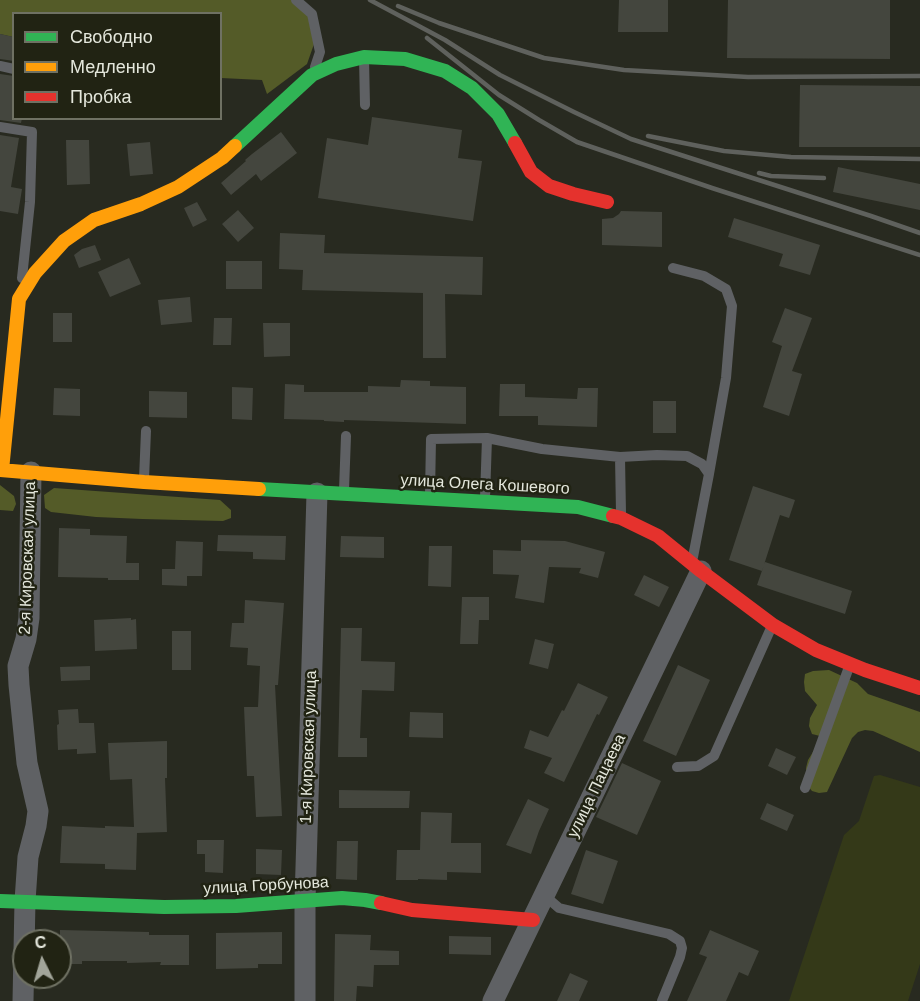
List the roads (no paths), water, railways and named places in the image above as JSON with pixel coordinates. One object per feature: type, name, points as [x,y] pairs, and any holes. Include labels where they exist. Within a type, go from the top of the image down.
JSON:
[{"type":"street","points":[[20,299],[35,273],[64,241],[94,220],[141,204],[187,182],[222,158],[312,75],[336,64],[364,57],[405,59],[445,71],[472,88],[498,114],[531,172],[549,186],[608,202]]},
{"type":"street","name":"2-я Кировская улица","points":[[1,470],[5,382],[20,299]]},
{"type":"street","name":"улица Олега Кошевого","points":[[1,470],[344,495],[578,507],[621,518],[658,537],[773,625],[816,650],[920,688]]},
{"type":"street","name":"2-я Кировская улица","points":[[23,1001],[28,857],[38,811],[27,763],[18,685],[18,666],[29,618],[32,472]]},
{"type":"street","name":"1-я Кировская улица","points":[[305,1001],[305,902],[316,493]]},
{"type":"street","name":"улица Пацаева","points":[[493,1001],[545,896],[696,567]]},
{"type":"street","name":"улица Горбунова","points":[[0,902],[164,907],[236,906],[342,898],[365,900],[412,910],[533,920]]},
{"type":"lane","points":[[296,0],[312,14],[320,52],[312,75]]},
{"type":"lane","points":[[364,57],[365,105]]},
{"type":"lane","points":[[0,127],[32,132],[30,202],[20,299]]},
{"type":"lane","points":[[673,268],[704,276],[726,289],[732,306],[726,378],[696,567]]},
{"type":"lane","points":[[144,482],[146,431]]},
{"type":"lane","points":[[344,495],[346,436]]},
{"type":"lane","points":[[430,499],[431,439],[487,438],[542,448],[620,457],[657,454],[687,456],[702,464],[709,474]]},
{"type":"lane","points":[[485,502],[487,438]]},
{"type":"lane","points":[[620,457],[621,518]]},
{"type":"lane","points":[[677,767],[698,766],[714,756],[773,625]]},
{"type":"lane","points":[[805,788],[850,664]]},
{"type":"lane","points":[[545,896],[559,908],[669,934],[680,941],[682,948],[680,957],[662,1001]]},
{"type":"railway","points":[[370,0],[445,40],[500,75],[631,139],[920,233]]},
{"type":"railway","points":[[398,6],[439,23],[544,58],[624,70],[748,77],[920,76]]},
{"type":"railway","points":[[427,38],[499,95],[577,142],[920,255]]},
{"type":"railway","points":[[648,136],[724,151],[791,157],[920,159]]},
{"type":"railway","points":[[759,173],[771,176],[824,178]]}]
